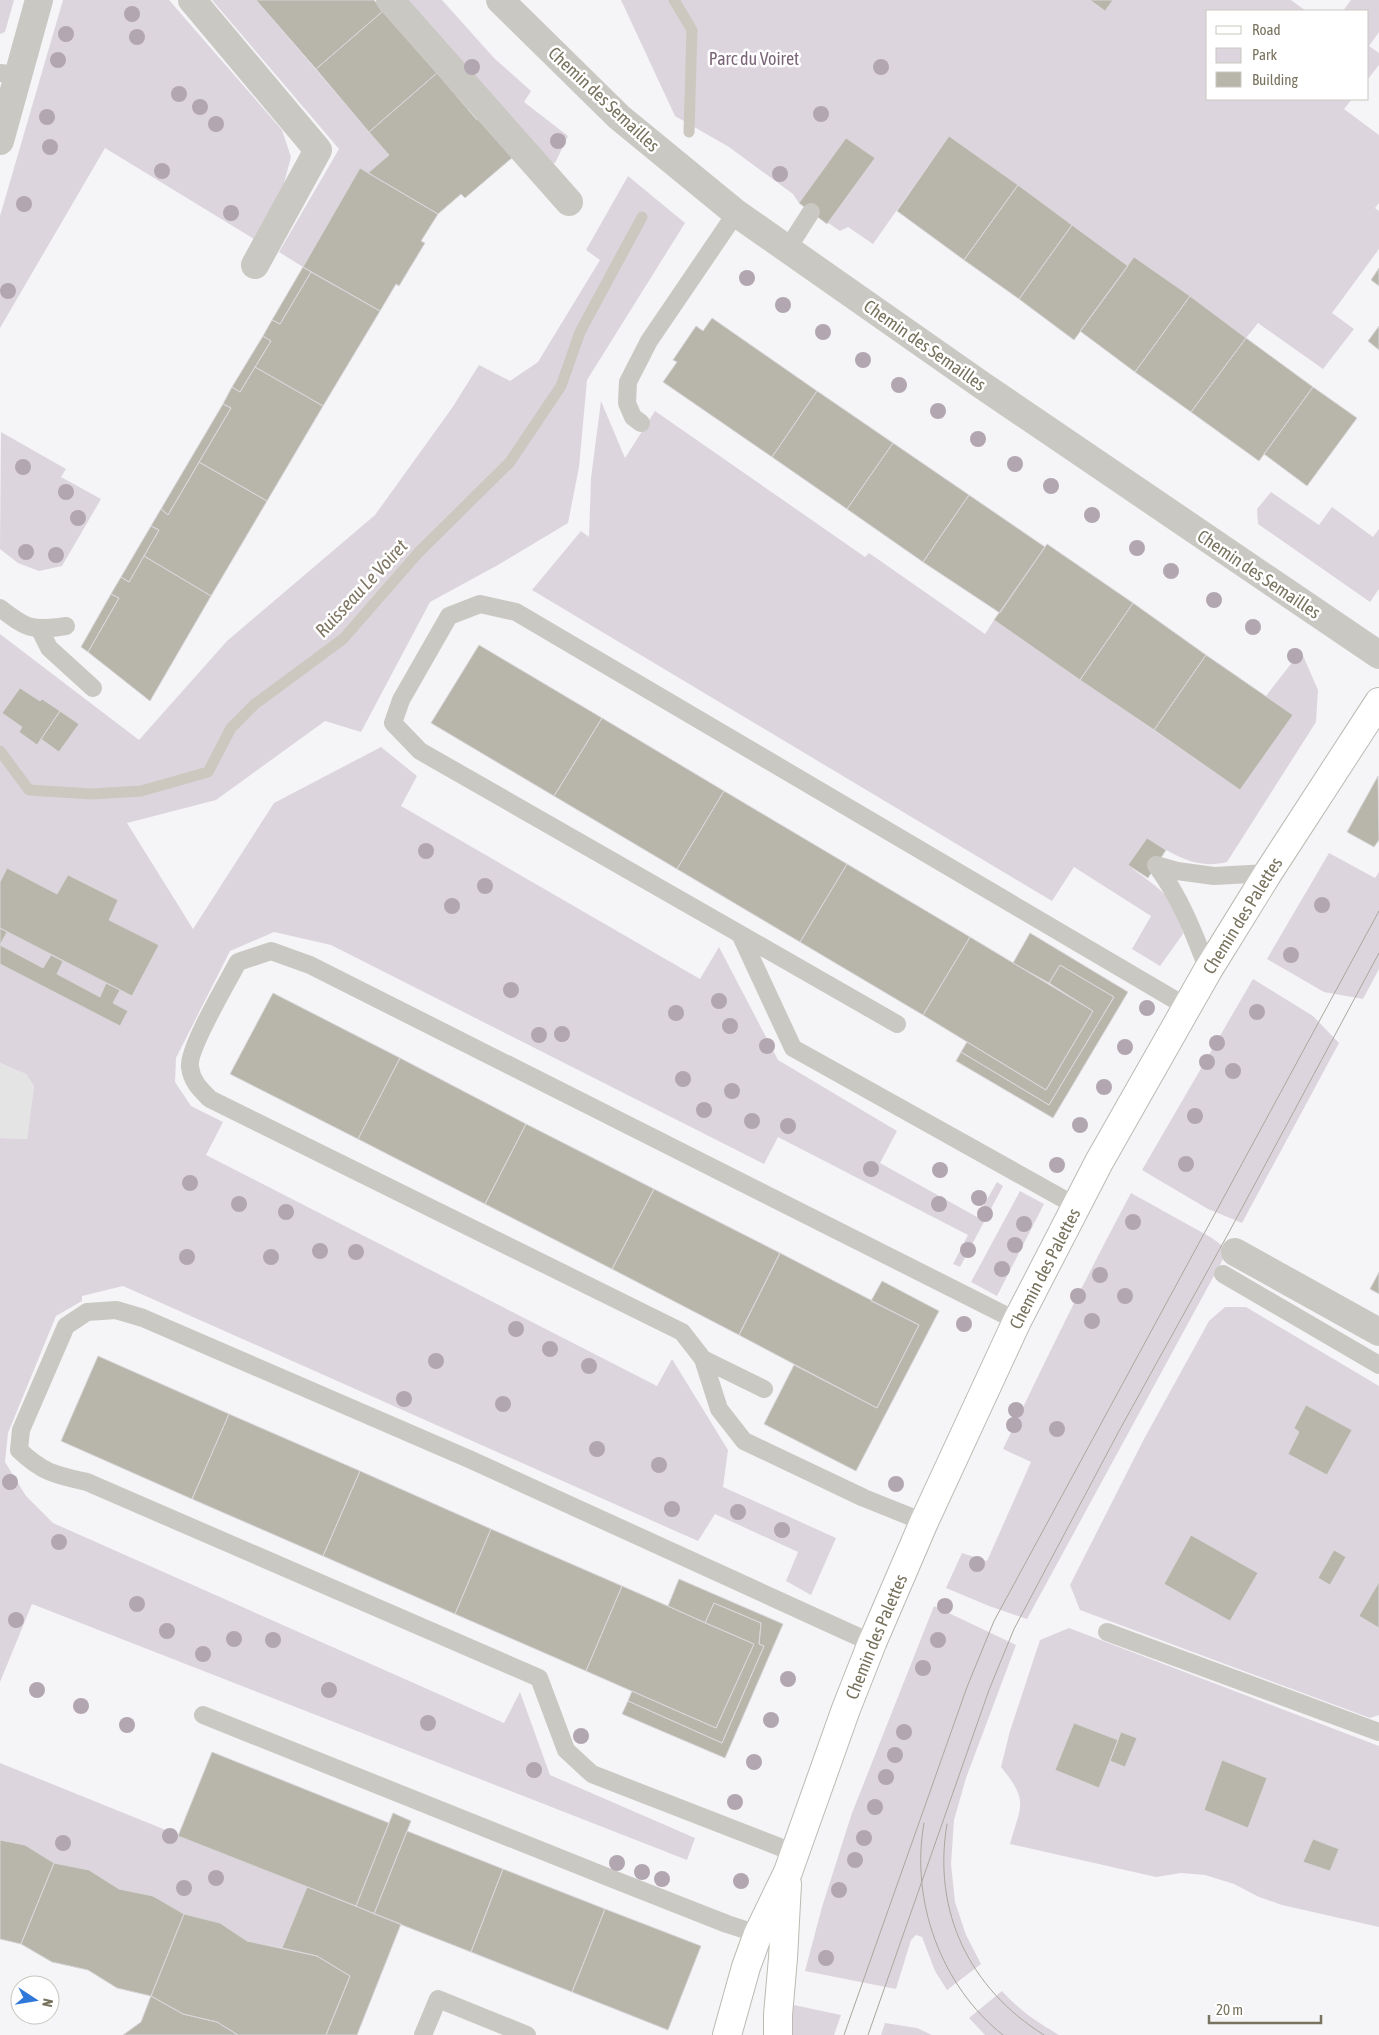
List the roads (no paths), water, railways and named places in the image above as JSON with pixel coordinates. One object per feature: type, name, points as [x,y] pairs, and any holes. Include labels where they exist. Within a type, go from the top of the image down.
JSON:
[{"type":"street","points":[[0,141],[9,74],[39,0]]},
{"type":"street","points":[[192,0],[318,150],[255,265]]},
{"type":"street","points":[[390,0],[569,202]]},
{"type":"street","name":"Chemin des Semailles","points":[[500,0],[619,116],[736,213],[975,380],[1379,655]]},
{"type":"street","name":"Chemin des Palettes","points":[[727,2035],[746,1967],[758,1934],[792,1863],[846,1709],[872,1644],[924,1522],[1017,1321],[1076,1206],[1208,970],[1268,873],[1379,702]]},
{"type":"street","points":[[1229,1263],[1379,1332]]},
{"type":"street","name":"Chemin des Palettes","points":[[778,2035],[778,2015],[792,1863]]},
{"type":"lane","points":[[788,248],[811,212]]},
{"type":"lane","points":[[641,423],[633,417],[627,402],[628,382],[649,341],[736,213]]},
{"type":"lane","points":[[898,1024],[420,751],[393,723],[400,700],[449,616],[480,604],[516,612],[1187,1007]]},
{"type":"lane","points":[[0,608],[19,623],[40,630],[66,626]]},
{"type":"lane","points":[[40,630],[49,648],[93,688]]},
{"type":"lane","points":[[1208,970],[1189,921],[1170,883],[1156,865],[1177,872],[1214,876],[1268,873]]},
{"type":"lane","points":[[740,934],[793,1048],[1076,1206]]},
{"type":"lane","points":[[924,1522],[864,1498],[744,1441],[719,1409],[703,1359],[682,1332],[210,1099],[194,1084],[189,1065],[196,1045],[238,962],[271,951],[310,964],[1017,1321]]},
{"type":"lane","points":[[1229,1263],[1379,1366]]},
{"type":"lane","points":[[792,1863],[592,1774],[566,1750],[539,1678],[87,1482],[51,1474],[33,1463],[19,1450],[21,1430],[66,1326],[87,1312],[116,1310],[143,1318],[469,1459],[872,1644]]},
{"type":"lane","points":[[703,1359],[764,1389]]},
{"type":"lane","points":[[1108,1632],[1379,1732]]},
{"type":"lane","points":[[203,1715],[605,1876],[727,1924],[758,1934]]},
{"type":"lane","points":[[424,2035],[438,1999],[527,2035]]},
{"type":"waterway","name":"Ruisseau Le Voiret","points":[[674,0],[692,30],[689,132]]},
{"type":"waterway","name":"Ruisseau Le Voiret","points":[[0,751],[29,790],[92,794],[141,791],[208,772],[231,728],[255,704],[343,639],[419,552],[510,462],[561,386],[580,332],[642,217]]},
{"type":"tram line","points":[[844,2035],[967,1687],[994,1621],[1379,911]]},
{"type":"tram line","points":[[868,2035],[989,1690],[1014,1629],[1119,1431],[1228,1234],[1379,953]]},
{"type":"tram line","points":[[924,1823],[921,1852],[922,1882],[926,1911],[935,1940],[947,1967],[963,1992],[981,2015],[1003,2035]]},
{"type":"tram line","points":[[947,1824],[944,1856],[945,1888],[952,1917],[962,1945],[977,1971],[996,1995],[1018,2016],[1044,2035]]},
{"type":"park label","name":"Parc du Voiret","points":[[754,58]]}]
